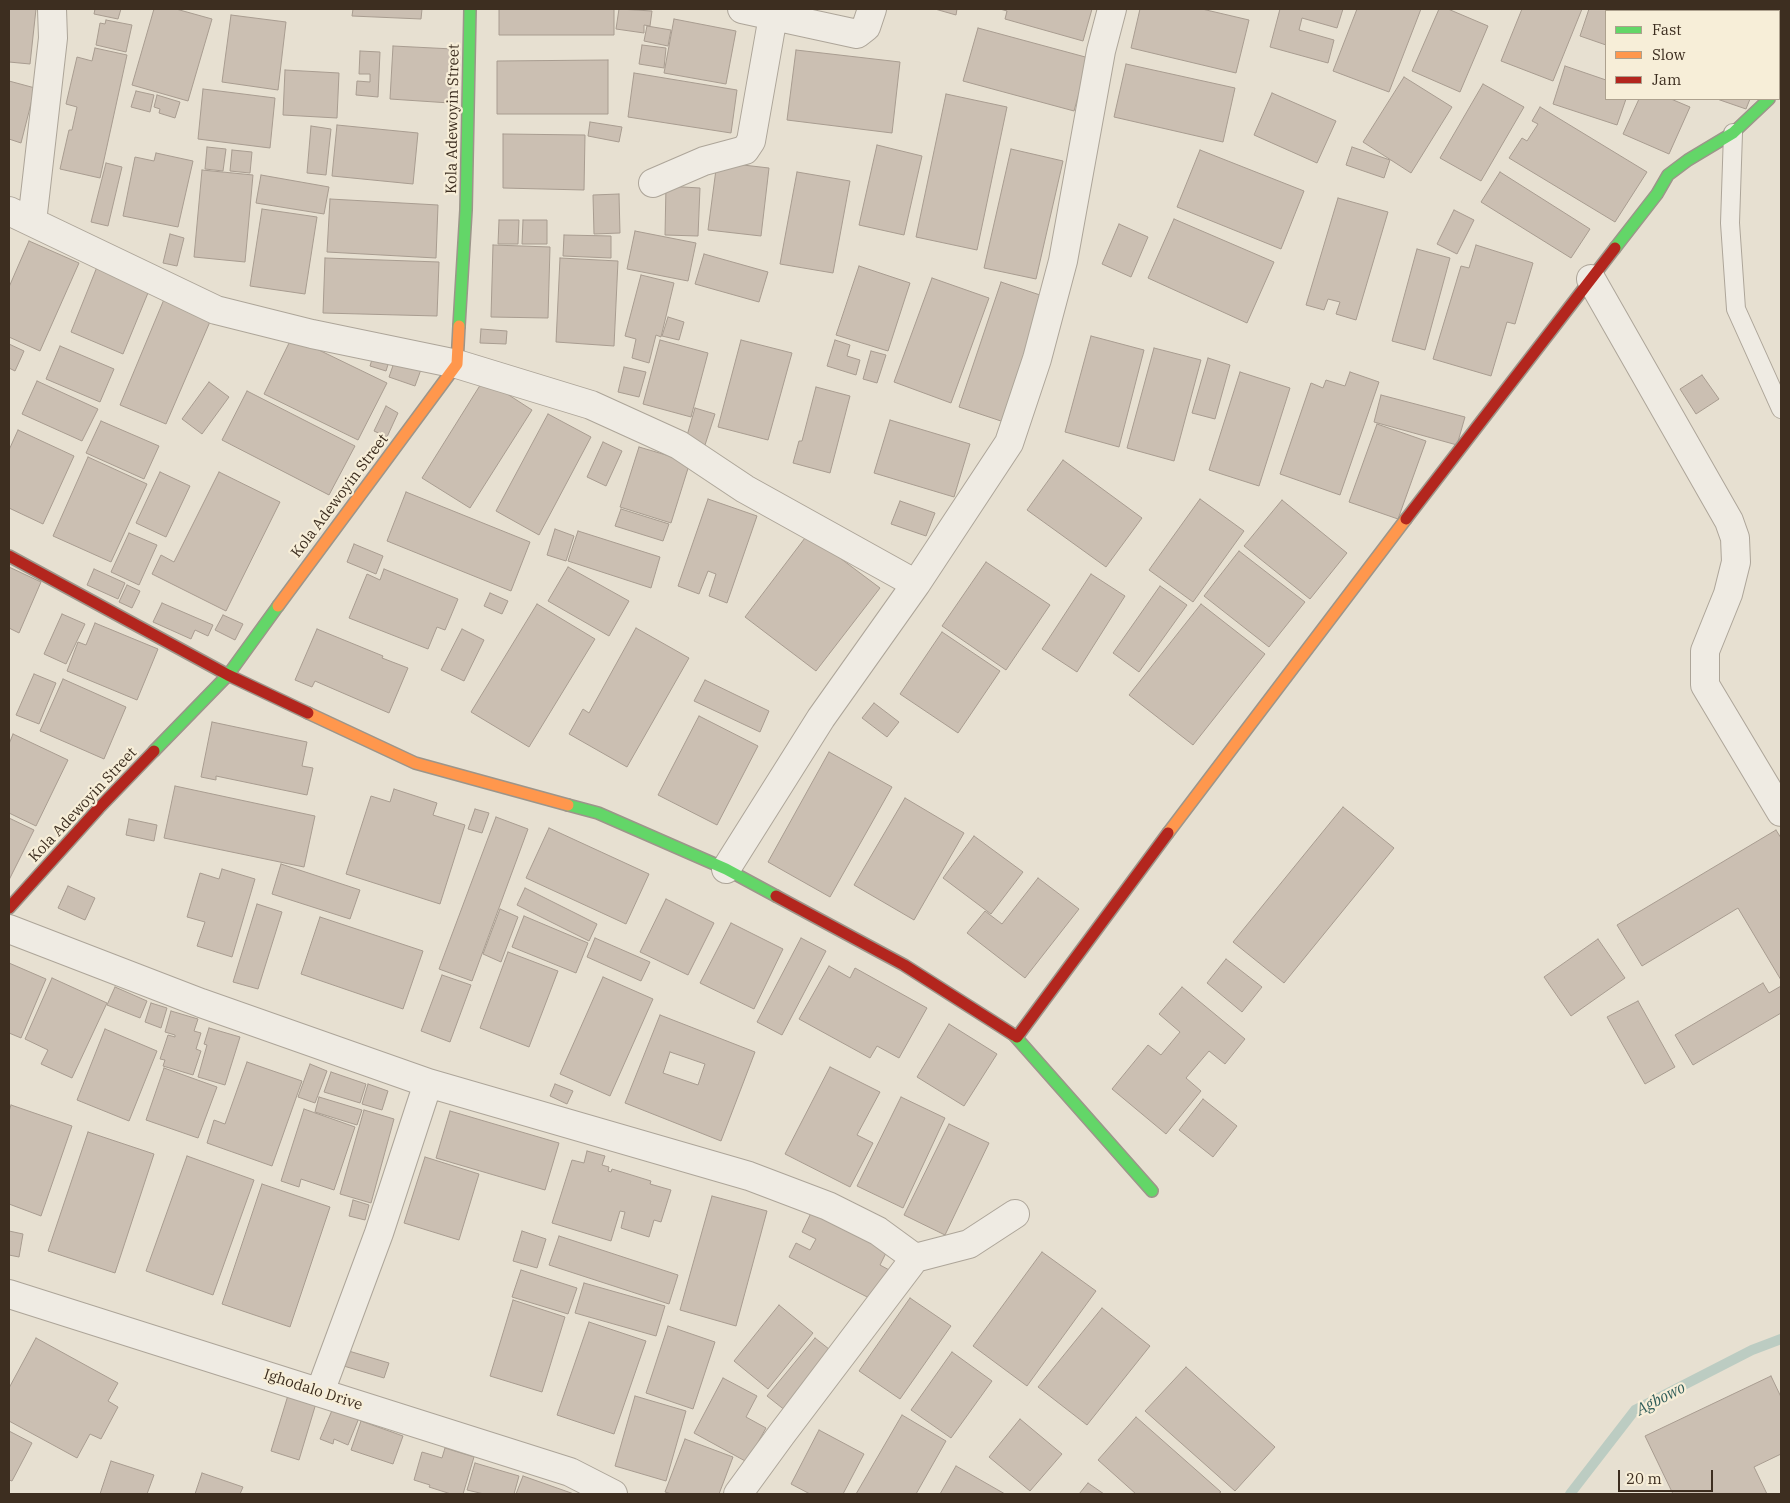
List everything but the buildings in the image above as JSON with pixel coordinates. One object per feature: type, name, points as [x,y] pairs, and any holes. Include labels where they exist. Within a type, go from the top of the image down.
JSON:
[{"type":"street","points":[[52,9],[53,38],[20,217],[216,310],[312,334],[457,364],[591,405],[679,445],[744,489],[916,584]]},
{"type":"street","name":"Kola Adewoyin Street","points":[[9,908],[99,808],[228,674],[457,364],[466,210],[470,9]]},
{"type":"street","points":[[742,9],[858,34],[866,27],[872,9]]},
{"type":"street","points":[[726,869],[821,718],[916,584],[1009,443],[1036,359],[1063,261],[1101,51],[1112,9]]},
{"type":"street","points":[[653,184],[704,161],[745,150],[752,141],[773,16]]},
{"type":"street","points":[[1017,1036],[1213,772],[1657,194],[1668,176],[1688,160],[1733,133],[1768,100]]},
{"type":"street","points":[[1591,279],[1729,521],[1735,538],[1736,562],[1728,594],[1705,651],[1705,685],[1781,812]]},
{"type":"street","points":[[9,556],[228,674],[415,763],[598,813],[726,869],[904,965],[1017,1036],[1152,1191]]},
{"type":"street","points":[[9,929],[201,1003],[428,1083],[749,1176],[828,1206],[878,1231],[916,1258]]},
{"type":"street","points":[[320,1392],[379,1233],[428,1083]]},
{"type":"street","points":[[738,1494],[781,1434],[916,1258],[969,1244],[1015,1214]]},
{"type":"street","name":"Ighodalo Drive","points":[[9,1294],[570,1472],[614,1494]]},
{"type":"lane","points":[[1733,133],[1730,223],[1736,309],[1781,409]]},
{"type":"waterway","name":"Agbowo","points":[[1570,1494],[1635,1410],[1752,1350],[1781,1339]]},
{"type":"traffic: fast","points":[[459,326],[466,210],[470,9]]},
{"type":"traffic: fast","points":[[1615,248],[1657,194],[1668,175],[1688,160],[1733,133],[1768,100]]},
{"type":"traffic: fast","points":[[154,751],[228,675],[278,606]]},
{"type":"traffic: fast","points":[[568,805],[598,813],[726,869],[776,896]]},
{"type":"traffic: fast","points":[[1014,1035],[1152,1191]]},
{"type":"traffic: slow","points":[[278,606],[457,364],[459,326]]},
{"type":"traffic: slow","points":[[1168,833],[1406,519]]},
{"type":"traffic: slow","points":[[308,713],[415,763],[568,805]]},
{"type":"traffic: jam","points":[[1406,519],[1615,248]]},
{"type":"traffic: jam","points":[[9,556],[228,675],[308,713]]},
{"type":"traffic: jam","points":[[9,908],[99,808],[154,751]]},
{"type":"traffic: jam","points":[[1017,1037],[1168,833]]},
{"type":"traffic: jam","points":[[776,896],[904,965],[1014,1035]]}]
